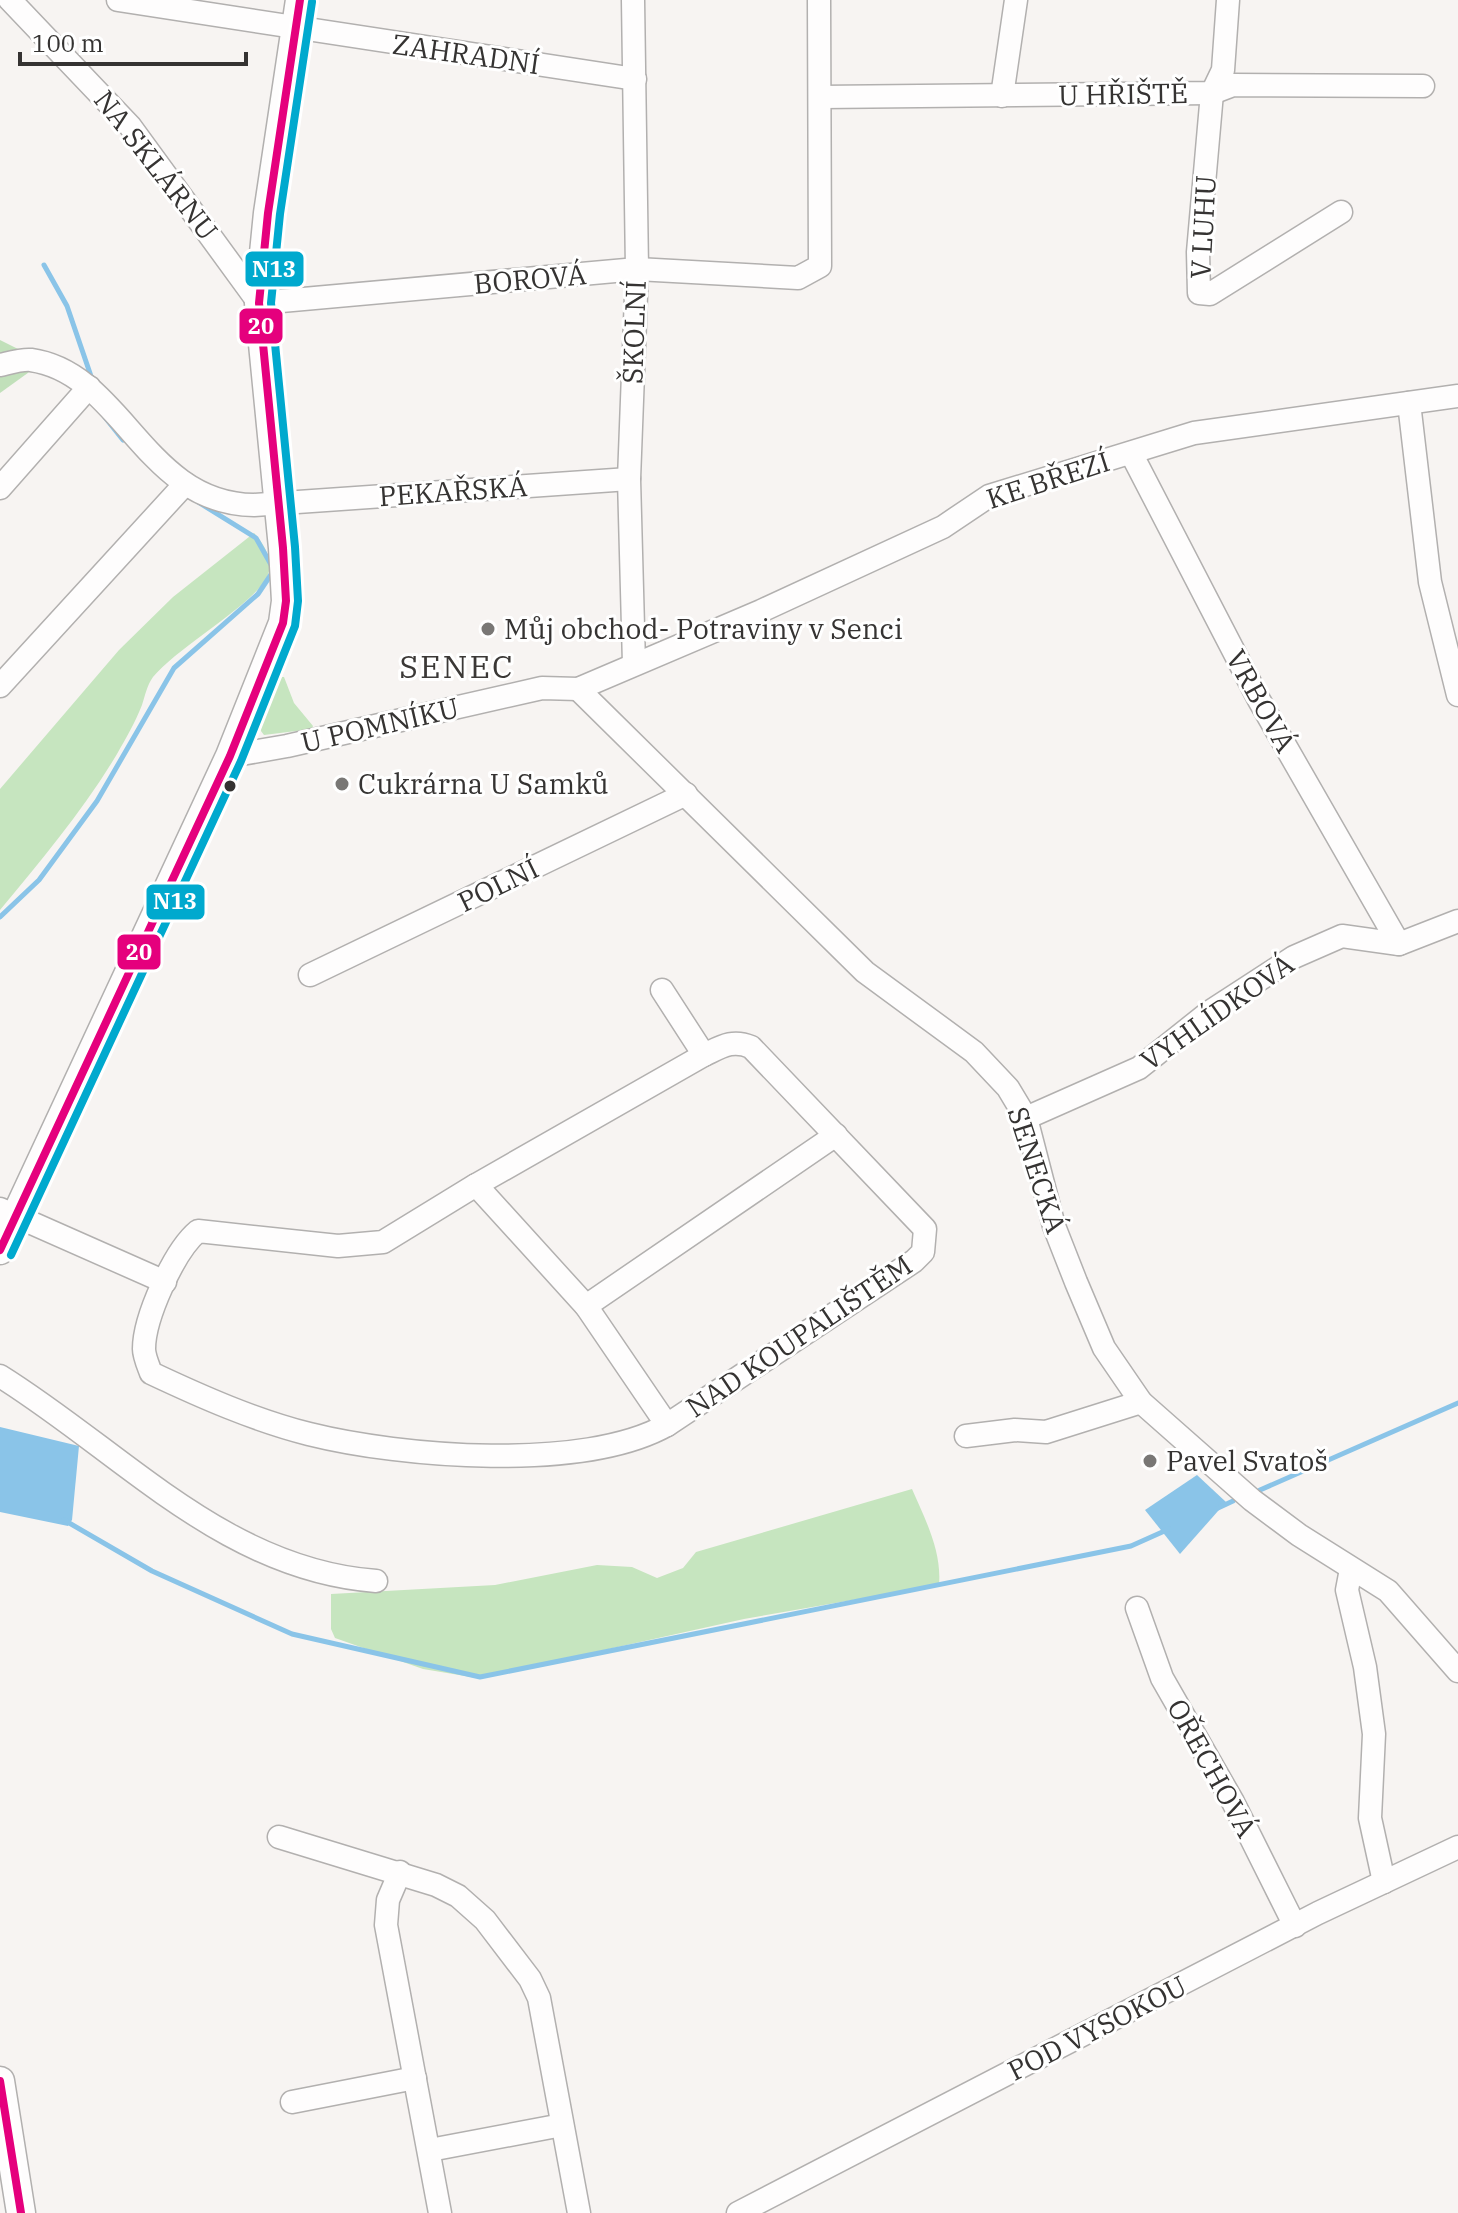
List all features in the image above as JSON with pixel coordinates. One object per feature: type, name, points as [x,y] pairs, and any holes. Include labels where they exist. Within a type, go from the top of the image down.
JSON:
[{"type":"main road","points":[[0,1250],[8,1214],[230,756],[283,623],[286,601],[259,303],[268,213],[300,0]]},
{"type":"main road","points":[[0,2081],[13,2199]]},
{"type":"street","name":"NA SKLÁRNU","points":[[10,0],[130,126],[259,303]]},
{"type":"street","name":"ZAHRADNÍ","points":[[118,0],[154,3],[296,28],[635,79]]},
{"type":"street","name":"ŠKOLNÍ","points":[[633,0],[637,269],[629,479],[634,664]]},
{"type":"street","points":[[819,0],[821,97]]},
{"type":"street","points":[[1002,96],[1016,0]]},
{"type":"street","name":"V LUHU","points":[[1228,0],[1223,70],[1212,93],[1198,252],[1199,293],[1210,294],[1341,212]]},
{"type":"street","name":"U HŘIŠTĚ","points":[[821,97],[1212,93],[1233,85],[1423,86]]},
{"type":"street","name":"BOROVÁ","points":[[259,303],[637,269],[798,278],[820,266],[821,97]]},
{"type":"street","points":[[0,365],[29,359],[89,387],[0,488]]},
{"type":"street","name":"PEKAŘSKÁ","points":[[89,387],[151,457],[185,484],[232,504],[278,504],[629,479]]},
{"type":"street","name":"KE BŘEZÍ","points":[[578,689],[761,611],[943,527],[989,496],[1194,433],[1458,396]]},
{"type":"street","points":[[1409,403],[1430,582],[1458,695]]},
{"type":"street","name":"VRBOVÁ","points":[[1131,453],[1259,700],[1399,944]]},
{"type":"street","points":[[0,686],[185,484]]},
{"type":"street","name":"U POMNÍKU","points":[[230,756],[542,688],[578,689]]},
{"type":"street","name":"SENECKÁ","points":[[578,689],[865,972],[974,1052],[1008,1088],[1026,1118],[1054,1226],[1076,1282],[1104,1348],[1141,1402],[1252,1500],[1388,1591],[1458,1671]]},
{"type":"street","name":"POLNÍ","points":[[310,975],[686,794]]},
{"type":"street","name":"VYHLÍDKOVÁ","points":[[1026,1118],[1139,1068],[1208,1013],[1294,957],[1342,936],[1399,944],[1458,921]]},
{"type":"street","points":[[662,990],[704,1055]]},
{"type":"street","name":"NAD KOUPALIŠTĚM","points":[[729,1043],[751,1047],[925,1229],[923,1252],[648,1436],[594,1449],[503,1456],[401,1449],[309,1434],[212,1402],[151,1373],[143,1351],[149,1321],[185,1242],[198,1231],[338,1246],[383,1242],[476,1185],[704,1055],[729,1043]]},
{"type":"street","points":[[586,1306],[836,1135]]},
{"type":"street","name":"NAD KOUPALIŠTĚM","points":[[476,1185],[586,1306],[667,1425]]},
{"type":"street","points":[[8,1214],[165,1282]]},
{"type":"street","points":[[0,1376],[46,1406],[136,1476],[257,1551],[312,1572],[376,1581]]},
{"type":"street","points":[[966,1436],[1015,1430],[1046,1432],[1141,1402]]},
{"type":"street","points":[[1351,1569],[1347,1590],[1365,1667],[1374,1734],[1370,1818],[1384,1882]]},
{"type":"street","name":"OŘECHOVÁ","points":[[1137,1608],[1162,1678],[1233,1802],[1295,1926]]},
{"type":"street","points":[[279,1837],[400,1872],[458,1896],[485,1920],[530,1979],[539,1998],[579,2213]]},
{"type":"street","name":"POD VYSOKOU","points":[[738,2213],[1295,1926],[1458,1847]]},
{"type":"street","points":[[400,1872],[388,1900],[386,1925],[440,2213]]},
{"type":"street","points":[[292,2102],[415,2078]]},
{"type":"street","points":[[430,2150],[562,2125]]},
{"type":"green space","points":[[0,340],[20,350],[32,370],[0,393]]},
{"type":"green space","points":[[254,533],[269,559],[267,577],[247,600],[153,677],[133,724],[104,775],[62,834],[0,910],[0,789],[119,650],[173,597]]},
{"type":"green space","points":[[284,677],[294,703],[313,726],[312,729],[264,735],[255,723],[269,681]]},
{"type":"green space","points":[[912,1489],[935,1548],[939,1585],[744,1619],[477,1678],[423,1669],[335,1638],[331,1629],[331,1594],[495,1585],[597,1565],[632,1567],[657,1578],[683,1568],[696,1552]]},
{"type":"water","points":[[0,1427],[79,1446],[72,1520],[68,1526],[0,1512]]},
{"type":"water","points":[[1197,1475],[1226,1502],[1180,1554],[1145,1510]]},
{"type":"waterway","points":[[44,265],[67,306],[93,382]]},
{"type":"waterway","points":[[100,411],[123,440]]},
{"type":"waterway","points":[[0,917],[39,880],[97,801],[174,668],[258,594],[274,570],[256,538],[198,502]]},
{"type":"waterway","points":[[1260,1490],[1458,1403]]},
{"type":"waterway","points":[[1218,1508],[1233,1501]]},
{"type":"waterway","points":[[64,1520],[152,1571],[292,1634],[480,1677],[1131,1546],[1169,1529]]},
{"type":"transit line","name":"20","points":[[0,1250],[230,756],[283,623],[286,601],[283,548],[259,303],[268,213],[300,0]]},
{"type":"transit line","name":"N13","points":[[11,1255],[241,761],[295,626],[298,601],[295,547],[271,303],[280,214],[312,2]]},
{"type":"transit line","name":"20","points":[[0,2081],[21,2213]]},
{"type":"place","name":"Můj obchod- Potraviny v Senci","points":[[488,629]]},
{"type":"place","name":"Cukrárna U Samků","points":[[342,784]]},
{"type":"place","name":"Pavel Svatoš","points":[[1150,1461]]},
{"type":"district","name":"SENEC","points":[[457,667]]}]
